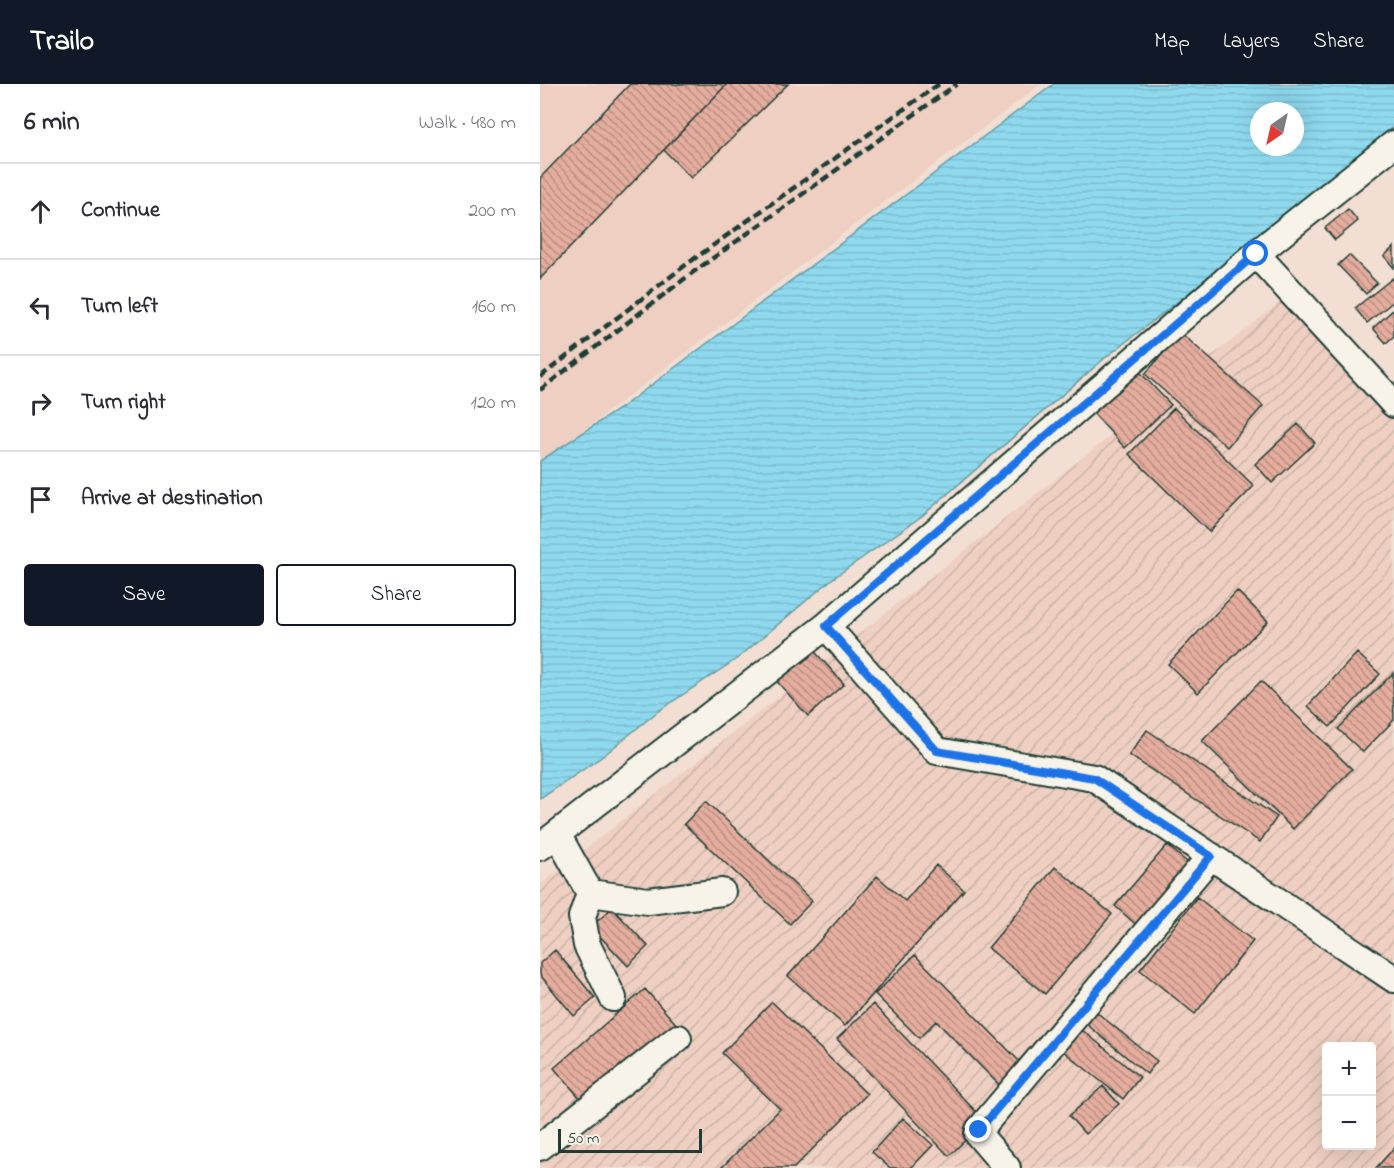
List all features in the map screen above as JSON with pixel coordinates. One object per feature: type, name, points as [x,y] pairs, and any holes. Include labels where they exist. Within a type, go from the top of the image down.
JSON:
[{"type":"street","points":[[723,892],[648,901],[590,892],[548,841],[826,626],[1256,254],[1394,144]]},
{"type":"street","points":[[1256,254],[1394,404]]},
{"type":"street","points":[[826,626],[937,751],[1094,778],[1394,979]]},
{"type":"street","points":[[1007,1168],[978,1134],[979,1130],[1211,856]]},
{"type":"street","points":[[590,892],[582,917],[587,945],[613,998]]},
{"type":"street","points":[[540,1147],[678,1038]]},
{"type":"shaded area","points":[[540,84],[1041,84],[540,463]]},
{"type":"shaded area","points":[[1283,300],[1394,409],[1394,1168],[540,1168],[540,885]]},
{"type":"water","points":[[1054,84],[1394,84],[1394,126],[1306,202],[1105,358],[922,516],[832,579],[738,658],[657,712],[603,756],[540,799],[540,461],[622,407]]},
{"type":"building","points":[[630,84],[727,84],[540,279],[540,178]]},
{"type":"building","points":[[727,84],[788,84],[691,178],[664,150]]},
{"type":"building","points":[[1348,209],[1358,221],[1335,240],[1325,228]]},
{"type":"building","points":[[1394,247],[1394,268],[1384,256]]},
{"type":"building","points":[[1349,255],[1377,283],[1366,294],[1338,265]]},
{"type":"building","points":[[1394,277],[1394,301],[1367,323],[1355,308]]},
{"type":"building","points":[[1394,309],[1394,336],[1386,343],[1373,328]]},
{"type":"building","points":[[1181,333],[1263,406],[1227,447],[1145,374]]},
{"type":"building","points":[[1138,370],[1171,405],[1125,448],[1093,413]]},
{"type":"building","points":[[1174,408],[1254,486],[1209,532],[1129,454]]},
{"type":"building","points":[[1298,424],[1315,443],[1272,483],[1255,464]]},
{"type":"building","points":[[1237,591],[1268,621],[1198,693],[1168,664]]},
{"type":"building","points":[[807,643],[844,684],[808,716],[771,675]]},
{"type":"building","points":[[1357,653],[1380,674],[1330,727],[1308,706]]},
{"type":"building","points":[[1393,673],[1394,720],[1363,752],[1338,729]]},
{"type":"building","points":[[1261,681],[1352,769],[1293,829],[1202,741]]},
{"type":"building","points":[[1147,730],[1277,817],[1260,842],[1129,755]]},
{"type":"building","points":[[706,801],[812,901],[790,924],[684,824]]},
{"type":"building","points":[[1167,845],[1195,869],[1142,930],[1115,906]]},
{"type":"building","points":[[936,865],[964,890],[845,1026],[788,976],[877,876],[905,901]]},
{"type":"building","points":[[1055,867],[1112,914],[1045,994],[988,948]]},
{"type":"building","points":[[1197,897],[1253,941],[1195,1014],[1140,970]]},
{"type":"building","points":[[612,908],[648,946],[628,966],[591,927]]},
{"type":"building","points":[[555,950],[595,998],[574,1016],[540,975],[540,963]]},
{"type":"building","points":[[915,955],[1024,1066],[1002,1088],[936,1021],[919,1038],[875,994]]},
{"type":"building","points":[[645,989],[678,1026],[586,1105],[554,1068]]},
{"type":"building","points":[[772,1002],[867,1094],[794,1168],[721,1168],[780,1109],[722,1053]]},
{"type":"building","points":[[873,1004],[985,1121],[949,1156],[837,1039]]},
{"type":"building","points":[[1095,1011],[1157,1061],[1147,1074],[1085,1023]]},
{"type":"building","points":[[1081,1029],[1140,1077],[1123,1099],[1063,1051]]},
{"type":"building","points":[[1103,1086],[1119,1104],[1085,1134],[1069,1116]]},
{"type":"building","points":[[903,1118],[933,1145],[911,1168],[890,1168],[872,1152]]},
{"type":"building","points":[[1394,1148],[1394,1168],[1376,1168]]},
{"type":"railway","points":[[540,377],[687,264],[939,84]]},
{"type":"railway","points":[[540,390],[692,273],[957,84]]},
{"type":"route","points":[[979,1130],[1211,856],[1094,778],[937,751],[826,626],[1256,254]]}]
